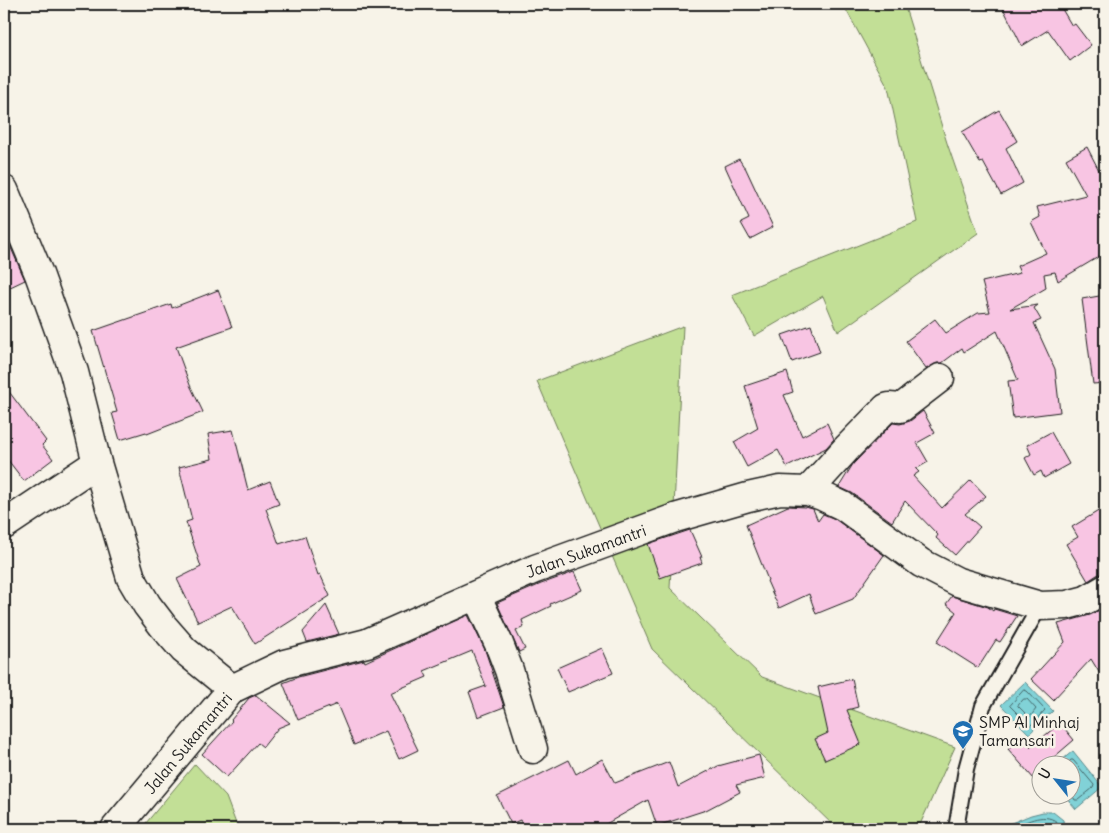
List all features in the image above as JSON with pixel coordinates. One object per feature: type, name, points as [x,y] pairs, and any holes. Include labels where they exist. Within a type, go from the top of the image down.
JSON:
[{"type":"street","points":[[4,190],[39,274],[71,363],[97,462],[131,578],[147,605],[184,650],[232,689]]},
{"type":"street","points":[[808,491],[886,408],[901,408],[940,378]]},
{"type":"street","points":[[4,525],[97,462]]},
{"type":"street","name":"Jalan Sukamantri","points":[[115,829],[232,689],[284,664],[367,643],[535,569],[675,518],[748,497],[780,490],[808,491],[822,496],[843,506],[921,564],[958,582],[1040,606],[1067,605],[1086,600],[1105,588]]},
{"type":"street","points":[[476,595],[509,670],[532,749]]},
{"type":"lane","points":[[956,829],[966,769],[983,706],[1040,606]]},
{"type":"green space","points":[[843,4],[904,4],[947,143],[978,233],[838,332],[823,296],[754,336],[732,295],[917,222],[888,87]]},
{"type":"green space","points":[[683,326],[670,588],[762,677],[955,747],[918,829],[837,829],[652,649],[537,381]]},
{"type":"green space","points":[[195,764],[226,797],[238,829],[141,829]]},
{"type":"water","points":[[1025,682],[1053,711],[1029,734],[1001,705]]},
{"type":"water","points":[[1073,751],[1077,756],[1067,756]]},
{"type":"water","points":[[1082,762],[1102,787],[1082,804]]},
{"type":"water","points":[[1043,812],[1053,812],[1063,820],[1064,829],[1002,829],[1004,826]]},
{"type":"building","points":[[1001,4],[1059,4],[1072,26],[1075,24],[1091,45],[1070,61],[1048,30],[1022,46]]},
{"type":"building","points":[[999,110],[1017,141],[1006,148],[1023,183],[1001,195],[983,162],[980,163],[962,132]]},
{"type":"building","points":[[1087,147],[1105,182],[1105,253],[1058,281],[1055,272],[1044,274],[1046,288],[1010,309],[1038,305],[1034,308],[1041,320],[1034,323],[1055,369],[1060,412],[1013,418],[1008,381],[1018,380],[997,331],[964,352],[962,348],[942,363],[937,363],[926,369],[906,341],[935,319],[946,333],[978,313],[990,312],[982,282],[1020,273],[1017,266],[1046,253],[1031,222],[1040,217],[1037,207],[1086,195],[1066,159]]},
{"type":"building","points":[[739,159],[745,167],[773,227],[750,239],[741,223],[749,219],[725,166]]},
{"type":"building","points":[[4,232],[25,280],[4,290]]},
{"type":"building","points":[[218,290],[232,327],[176,347],[190,385],[203,412],[147,434],[146,432],[120,440],[112,413],[117,412],[93,331],[171,304],[172,308]]},
{"type":"building","points":[[1105,295],[1105,383],[1093,384],[1082,299]]},
{"type":"building","points":[[811,325],[820,352],[792,362],[782,335]]},
{"type":"building","points":[[787,372],[793,392],[784,395],[802,436],[827,423],[834,439],[826,448],[787,467],[778,450],[747,467],[734,442],[758,428],[745,386]]},
{"type":"building","points":[[4,385],[46,441],[42,445],[53,459],[24,481],[4,455]]},
{"type":"building","points":[[923,411],[935,433],[917,443],[928,462],[916,469],[919,472],[913,476],[942,508],[971,480],[986,496],[965,514],[980,527],[955,555],[936,538],[938,535],[905,501],[892,522],[852,493],[839,487],[853,464],[893,423],[900,424],[910,421]]},
{"type":"building","points":[[233,430],[248,490],[270,481],[279,504],[266,509],[279,544],[305,536],[318,575],[320,574],[330,596],[255,644],[232,606],[198,622],[177,579],[201,567],[186,522],[192,520],[179,467],[212,459],[208,434]]},
{"type":"building","points":[[1051,432],[1069,464],[1044,478],[1041,471],[1034,475],[1025,458],[1031,454],[1027,445]]},
{"type":"building","points":[[788,506],[813,509],[818,521],[823,514],[835,519],[884,555],[853,599],[816,614],[809,594],[779,608],[746,525]]},
{"type":"building","points":[[1105,507],[1105,573],[1097,575],[1088,581],[1066,544],[1078,537],[1072,527]]},
{"type":"building","points":[[690,530],[702,557],[700,557],[702,563],[660,578],[648,544]]},
{"type":"building","points":[[574,572],[582,590],[550,604],[551,606],[522,620],[524,627],[516,631],[525,649],[519,652],[497,603]]},
{"type":"building","points":[[952,596],[988,607],[993,611],[994,609],[1017,616],[1000,642],[996,640],[978,668],[937,642],[956,612],[946,604]]},
{"type":"building","points":[[326,605],[339,634],[307,642],[303,632]]},
{"type":"building","points":[[1105,607],[1105,682],[1091,659],[1053,700],[1031,679],[1065,642],[1058,624],[1090,615]]},
{"type":"building","points":[[468,615],[485,650],[504,707],[478,717],[469,692],[486,686],[472,651],[424,671],[427,677],[390,693],[418,750],[399,759],[386,731],[354,745],[337,704],[298,720],[283,683],[298,677],[364,660],[365,662]]},
{"type":"building","points":[[602,648],[613,673],[568,692],[557,668]]},
{"type":"building","points":[[852,679],[858,707],[847,710],[861,744],[825,760],[815,739],[828,733],[818,687]]},
{"type":"building","points":[[256,695],[290,723],[278,728],[263,747],[258,743],[227,777],[202,754],[232,721],[249,698]]},
{"type":"building","points":[[1060,723],[1074,740],[1055,756],[1032,756],[1032,777],[1008,749],[1022,737],[1031,747]]},
{"type":"building","points":[[759,755],[765,778],[736,785],[740,792],[706,810],[657,826],[648,800],[597,829],[525,829],[520,820],[511,824],[497,796],[569,760],[576,774],[602,759],[615,783],[669,762],[678,787],[718,766]]},
{"type":"place","name":"SMP Al Minhaj Tamansari","points":[[963,750]]}]
